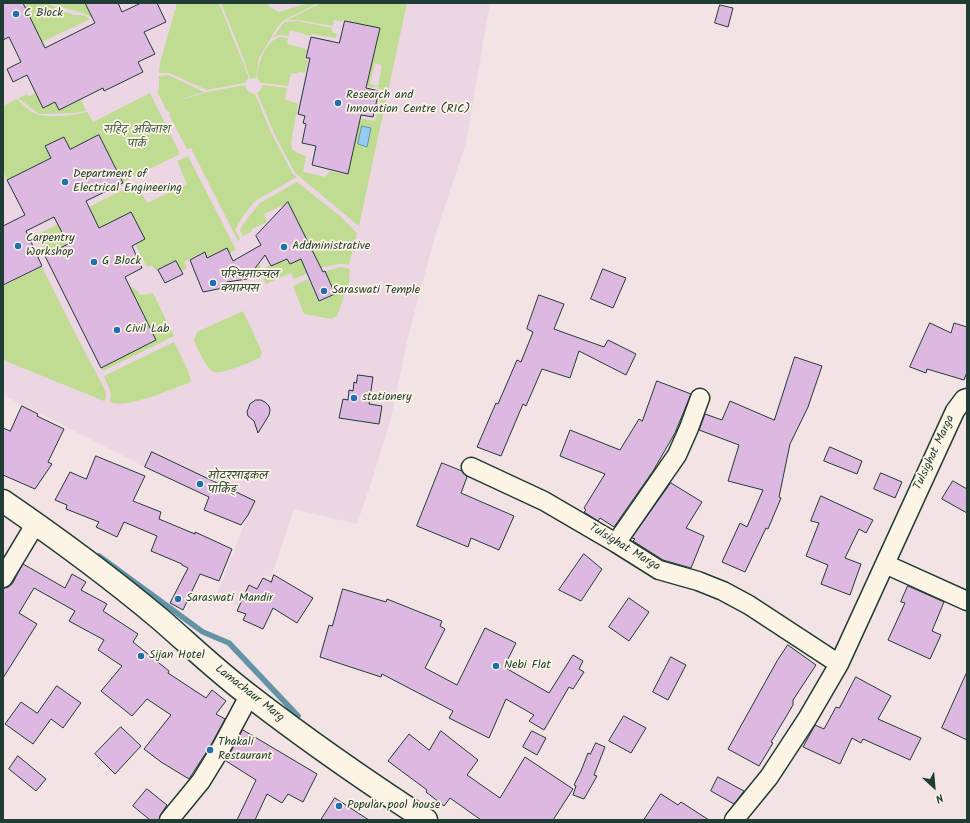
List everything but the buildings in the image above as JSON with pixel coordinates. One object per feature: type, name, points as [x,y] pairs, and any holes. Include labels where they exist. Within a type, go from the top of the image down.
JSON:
[{"type":"main road","name":"Lamachaur Marg","points":[[3,501],[64,543],[122,588],[249,696],[358,775],[425,820]]},
{"type":"street","points":[[616,542],[677,455],[700,398]]},
{"type":"street","name":"Tulsighat Marga","points":[[734,820],[769,777],[807,719],[838,664],[955,411],[964,399],[967,398]]},
{"type":"street","name":"Tulsighat Marga","points":[[471,467],[544,501],[616,542],[659,570],[698,581],[743,601],[838,664]]},
{"type":"street","points":[[3,578],[36,523]]},
{"type":"street","points":[[885,564],[967,600]]},
{"type":"street","points":[[169,820],[201,781],[220,750],[249,696]]},
{"type":"shaded area","name":"पश्‍चिमाञ्‍चल क्याम्पस","points":[[3,3],[490,3],[466,143],[436,233],[409,333],[391,418],[357,524],[294,509],[271,577],[263,575],[257,589],[243,608],[216,597],[248,515],[145,467],[3,395]]},
{"type":"green space","points":[[24,3],[47,3],[65,12],[74,15],[83,15],[90,19],[38,44],[10,38],[34,25]]},
{"type":"green space","points":[[53,3],[85,3],[91,15],[102,9],[93,18]]},
{"type":"green space","points":[[176,3],[219,3],[249,78],[245,83],[207,90],[169,73],[159,73],[160,63],[176,10]]},
{"type":"green space","points":[[221,3],[269,3],[268,6],[279,12],[308,3],[318,3],[284,20],[278,26],[259,58],[256,78],[250,79],[243,57]]},
{"type":"green space","points":[[321,3],[407,3],[359,226],[295,173],[275,135],[257,93],[261,90],[262,85],[287,88],[285,99],[298,104],[291,143],[292,149],[306,156],[303,172],[326,177],[329,171],[347,175],[360,118],[375,121],[383,90],[379,89],[379,87],[374,86],[373,88],[367,86],[380,28],[342,20],[341,22],[334,20],[333,26],[299,20],[287,20]],"holes":[[[375,63],[382,65],[378,86],[370,84]]]},
{"type":"green space","points":[[298,21],[332,28],[332,32],[337,34],[336,38],[311,34],[311,36],[290,30],[289,36],[278,35],[273,38],[284,22]]},
{"type":"green space","points":[[279,37],[288,38],[287,44],[307,49],[304,59],[308,60],[305,73],[291,73],[288,86],[261,83],[257,78],[260,60],[263,54],[269,44]]},
{"type":"green space","points":[[168,75],[204,92],[185,99],[207,92],[245,85],[248,91],[255,94],[272,135],[293,174],[297,177],[255,201],[243,216],[235,230],[240,239],[238,241],[191,148],[187,149],[169,115],[171,114],[164,107],[164,103],[157,91],[159,89],[159,76]]},
{"type":"green space","points":[[35,93],[43,108],[55,102],[59,110],[81,99],[86,111],[74,113],[39,114],[18,98],[27,94],[29,96]]},
{"type":"green space","name":"सहिद अविनाश पार्क","points":[[150,93],[180,154],[123,182],[99,135],[70,149],[64,137],[46,146],[51,158],[7,180],[3,171],[3,106],[17,99],[28,109],[37,114],[58,116],[87,112],[93,122]]},
{"type":"green space","points":[[188,156],[236,250],[227,254],[224,249],[207,257],[204,252],[184,262],[187,268],[181,271],[176,261],[156,270],[152,266],[147,267],[135,244],[131,212],[99,228],[89,207],[136,183],[147,203],[187,184],[177,161]]},
{"type":"green space","points":[[297,182],[340,216],[357,233],[349,265],[336,264],[294,279],[291,273],[266,284],[261,274],[255,276],[249,264],[257,260],[262,270],[270,265],[271,266],[287,259],[291,264],[313,252],[288,203],[264,214],[267,222],[252,229],[252,231],[243,236],[240,230],[260,203]]},
{"type":"green space","points":[[88,210],[62,232],[68,244],[46,255],[36,235]]},
{"type":"green space","points":[[42,267],[106,392],[106,398],[104,401],[3,360],[3,286]]},
{"type":"green space","points":[[341,267],[350,269],[350,280],[337,316],[332,319],[304,314],[293,286],[308,279],[319,302],[334,295],[332,286],[325,273],[326,271]]},
{"type":"green space","points":[[133,287],[141,295],[153,293],[174,336],[103,371],[101,368],[156,340],[131,288]]},
{"type":"green space","points":[[243,311],[262,352],[260,358],[221,372],[212,371],[204,361],[194,341],[197,332]]},
{"type":"green space","points":[[174,342],[189,373],[191,381],[189,383],[137,401],[117,404],[110,402],[111,393],[104,376]]},
{"type":"water","points":[[362,126],[371,128],[367,147],[358,144]]},
{"type":"waterway","points":[[99,556],[203,632],[229,643],[298,716]]},
{"type":"place","name":"C Block","points":[[16,14]]},
{"type":"place","name":"Research and Innovation Centre (RIC)","points":[[338,103]]},
{"type":"place","name":"Department of Electrical Engineering","points":[[65,182]]},
{"type":"place","name":"Carpentry Workshop","points":[[18,246]]},
{"type":"place","name":"Addministrative","points":[[284,247]]},
{"type":"place","name":"G Block","points":[[94,262]]},
{"type":"place","name":"पश्‍चिमाञ्‍चल क्याम्पस","points":[[213,283]]},
{"type":"place","name":"Saraswati Temple","points":[[324,291]]},
{"type":"place","name":"Civil Lab","points":[[117,330]]},
{"type":"place","name":"stationery","points":[[354,398]]},
{"type":"place","name":"मोटरसाइकल पार्किङ्","points":[[200,484]]},
{"type":"place","name":"Saraswati Mandir","points":[[178,599]]},
{"type":"place","name":"Sijan Hotel","points":[[141,656]]},
{"type":"place","name":"Nebi Flat","points":[[496,666]]},
{"type":"place","name":"Thakali Restaurant","points":[[210,750]]},
{"type":"place","name":"Popular pool house","points":[[339,806]]}]
